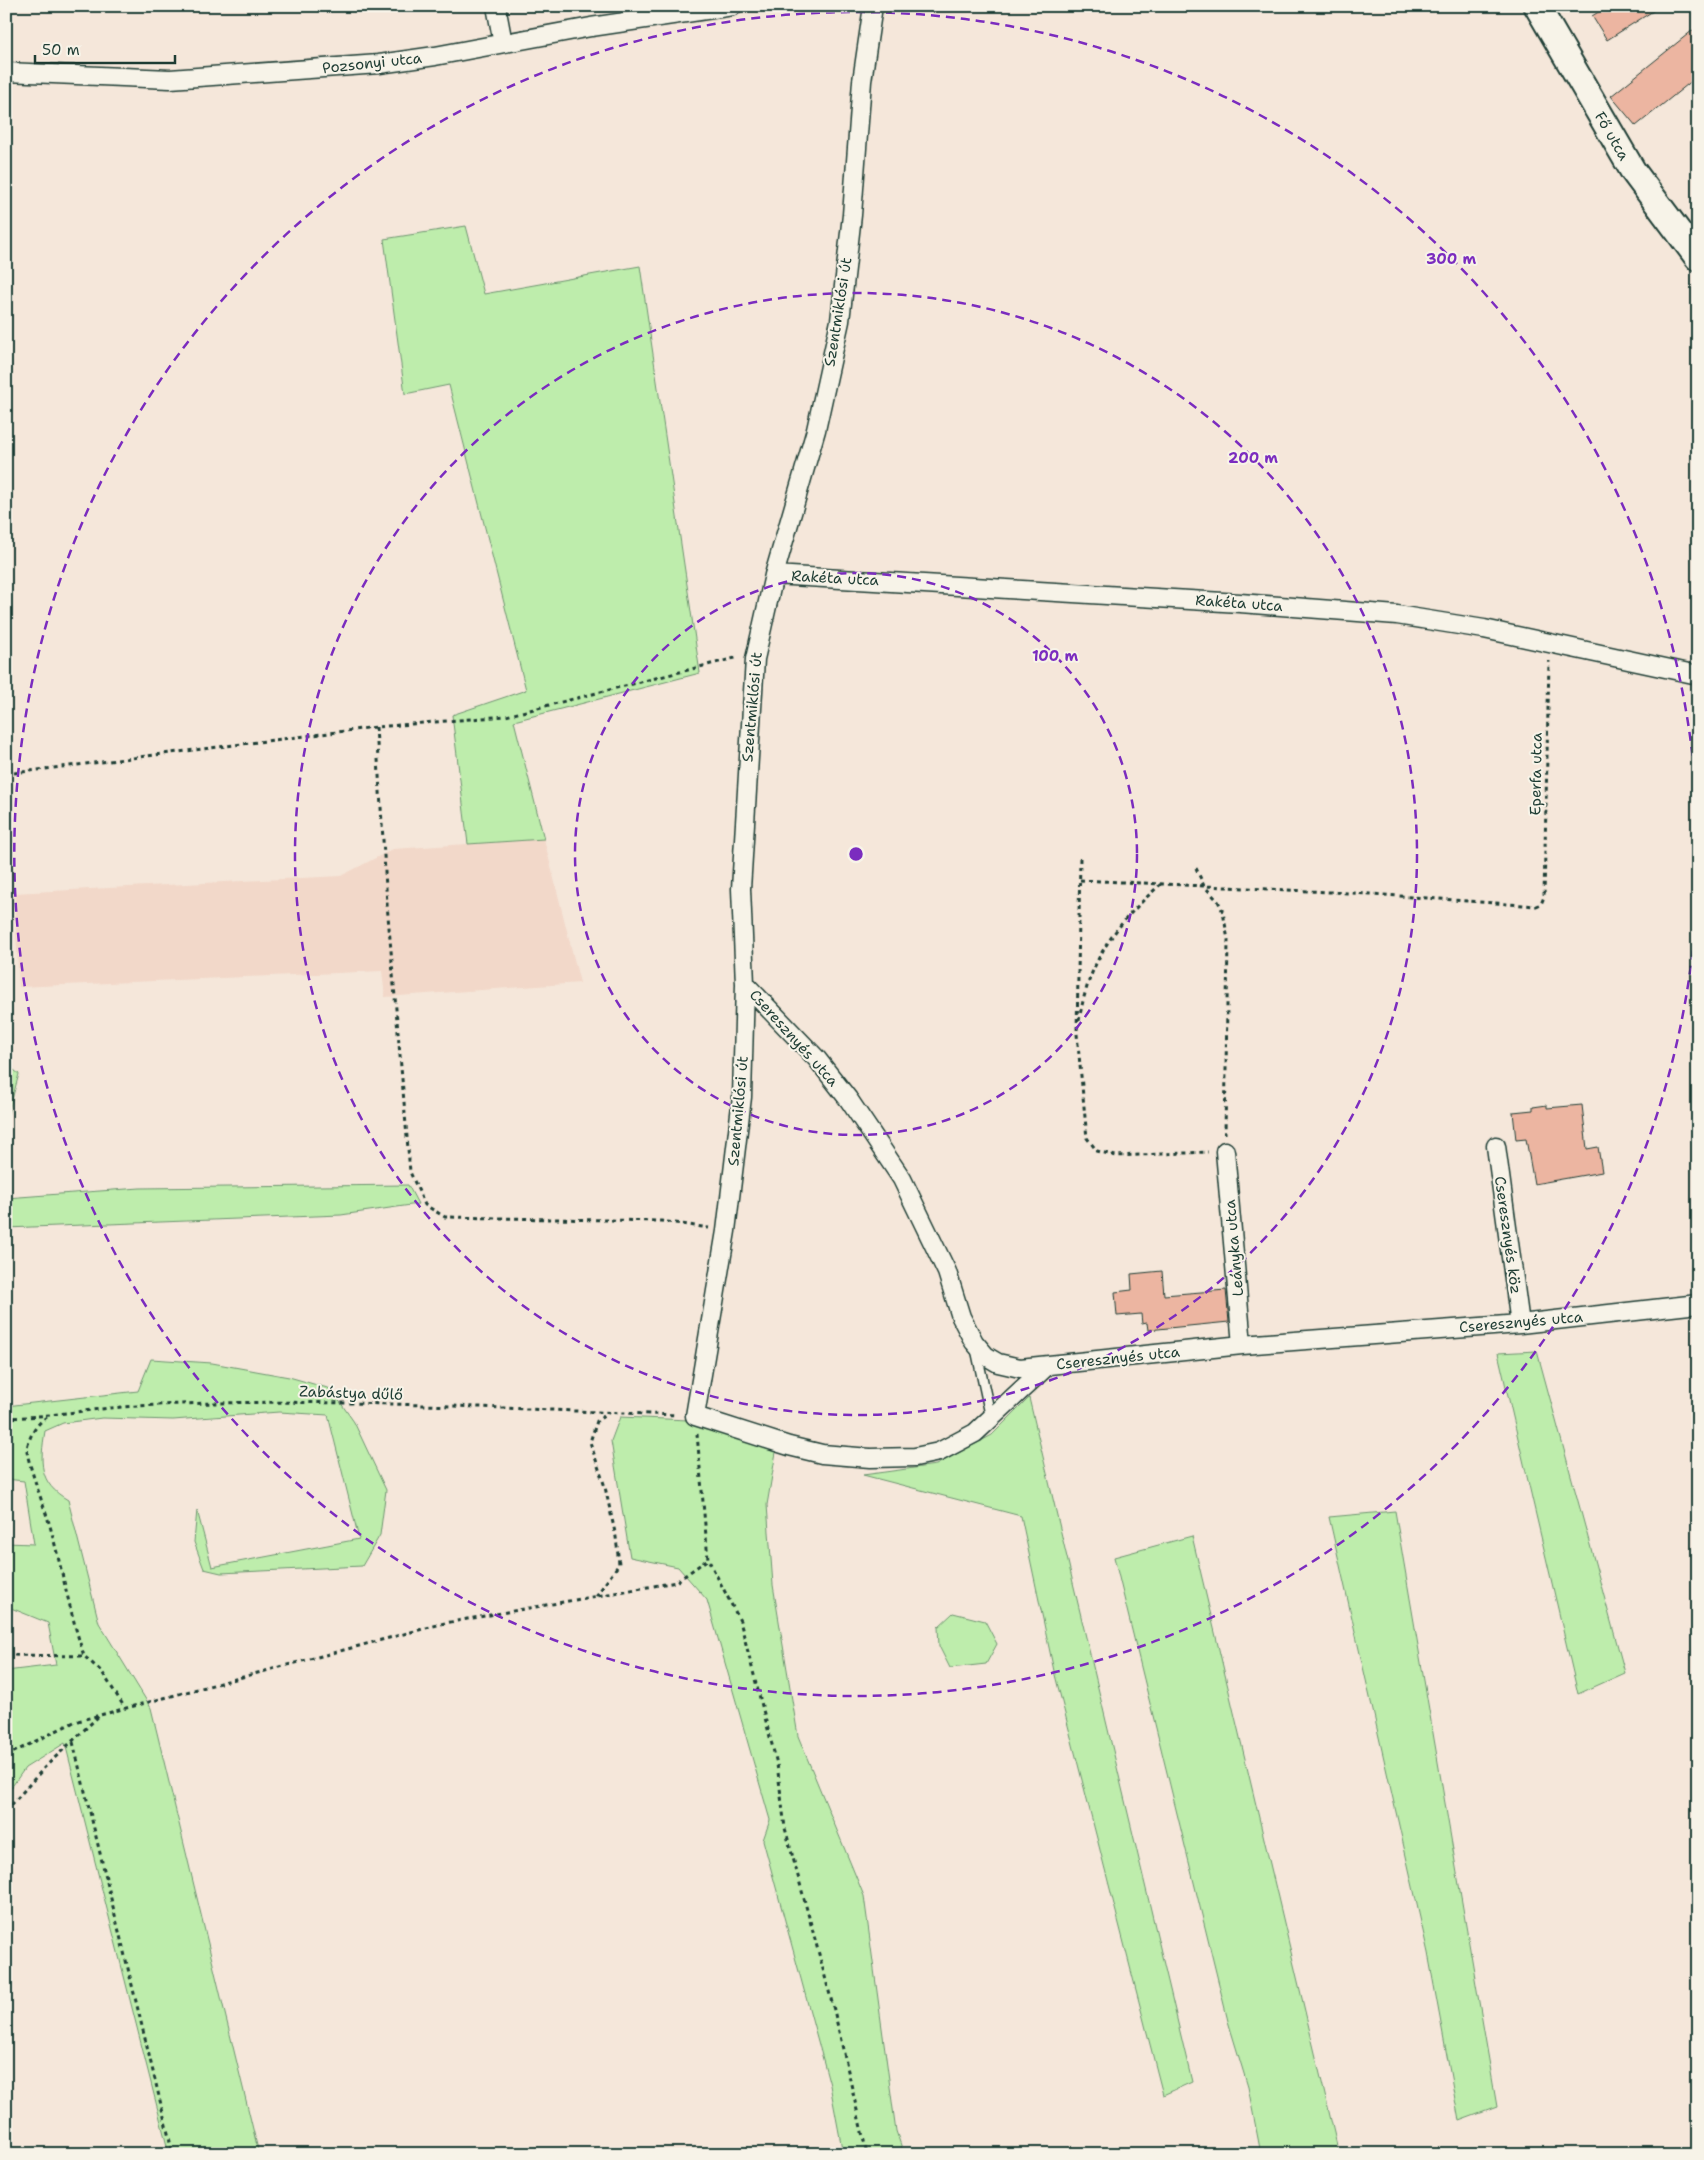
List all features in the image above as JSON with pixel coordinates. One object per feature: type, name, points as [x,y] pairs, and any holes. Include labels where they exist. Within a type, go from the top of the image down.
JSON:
[{"type":"main road","name":"Fő utca","points":[[1537,6],[1633,172],[1698,258]]},
{"type":"street","points":[[496,6],[503,42]]},
{"type":"street","name":"Pozsonyi utca","points":[[6,72],[170,79],[398,62],[503,42],[733,6]]},
{"type":"street","name":"Szentmiklósi út","points":[[695,1416],[726,1231],[742,1097],[745,984],[741,889],[755,659],[774,574],[816,430],[840,321],[852,215],[862,81],[873,6]]},
{"type":"street","name":"Rakéta utca","points":[[774,574],[1240,603],[1397,615],[1484,629],[1698,675]]},
{"type":"street","name":"Cseresznyés utca","points":[[745,984],[817,1059],[849,1100],[902,1178],[947,1272],[961,1317],[974,1342],[986,1356],[998,1363],[1020,1368],[1048,1366],[1242,1345],[1520,1324],[1698,1304]]},
{"type":"street","name":"Cseresznyés köz","points":[[1496,1146],[1520,1324]]},
{"type":"street","name":"Leányka utca","points":[[1225,1151],[1242,1345]]},
{"type":"street","points":[[695,1416],[789,1446],[822,1454],[870,1458],[915,1457],[939,1452],[975,1433],[1048,1366]]},
{"type":"lane","points":[[974,1342],[991,1419]]},
{"type":"path","name":"Eperfa utca","points":[[1204,886],[1370,894],[1524,907],[1541,904],[1544,897],[1550,643]]},
{"type":"path","points":[[6,774],[376,727],[506,716],[739,657],[755,659]]},
{"type":"path","points":[[376,727],[386,904],[410,1172],[425,1205],[445,1217],[660,1221],[726,1231]]},
{"type":"path","points":[[1080,858],[1077,1034],[1087,1138],[1097,1151],[1116,1156],[1225,1151],[1228,940],[1223,912],[1218,900],[1204,886],[1196,868]]},
{"type":"path","points":[[1080,880],[1204,886]]},
{"type":"path","points":[[1077,1034],[1082,1000],[1095,961],[1115,930],[1160,884]]},
{"type":"path","name":"Zabástya dűlő","points":[[6,1418],[50,1416],[137,1406],[301,1403],[695,1416]]},
{"type":"path","points":[[596,1596],[619,1564],[616,1537],[605,1487],[590,1442],[597,1421],[609,1413]]},
{"type":"path","points":[[50,1416],[41,1421],[32,1433],[26,1450],[50,1528],[84,1656],[102,1672],[126,1708]]},
{"type":"path","points":[[695,1416],[708,1559],[740,1622],[776,1764],[785,1828],[834,2010],[868,2154]]},
{"type":"path","points":[[6,1756],[74,1722],[100,1714],[445,1623],[676,1582],[708,1559]]},
{"type":"path","points":[[6,1655],[84,1656]]},
{"type":"path","points":[[6,1810],[44,1768],[100,1714]]},
{"type":"path","points":[[73,1742],[172,2154]]},
{"type":"shaded area","points":[[544,839],[580,983],[385,997],[382,971],[19,987],[14,893],[341,876],[393,849]]},
{"type":"green space","points":[[466,226],[484,294],[640,266],[700,673],[514,721],[544,839],[468,844],[452,715],[526,690],[449,385],[405,394],[384,239]]},
{"type":"green space","points":[[6,1064],[19,1074],[6,1121]]},
{"type":"green space","points":[[408,1185],[418,1204],[341,1215],[6,1228],[6,1198],[140,1188]]},
{"type":"green space","points":[[1537,1351],[1625,1673],[1578,1694],[1498,1353]]},
{"type":"green space","points":[[151,1359],[212,1363],[289,1377],[331,1389],[354,1422],[386,1490],[380,1535],[362,1566],[221,1573],[204,1569],[194,1542],[197,1510],[212,1567],[359,1539],[328,1415],[279,1412],[173,1420],[102,1418],[63,1423],[45,1431],[42,1452],[43,1471],[51,1486],[68,1500],[99,1623],[151,1708],[259,2154],[169,2154],[65,1743],[25,1768],[6,1795],[6,1671],[56,1665],[48,1623],[6,1606],[6,1543],[34,1544],[24,1481],[6,1479],[6,1406],[138,1391]]},
{"type":"green space","points":[[1029,1398],[1192,2082],[1163,2095],[1054,1671],[1021,1516],[863,1475],[936,1465],[992,1435]]},
{"type":"green space","points":[[620,1417],[688,1420],[776,1452],[767,1505],[773,1585],[798,1736],[864,1896],[896,2131],[904,2154],[843,2154],[830,2085],[763,1840],[770,1820],[707,1600],[678,1567],[630,1557],[611,1441]]},
{"type":"green space","points":[[1395,1511],[1497,2107],[1459,2121],[1428,1953],[1329,1517]]},
{"type":"green space","points":[[1192,1536],[1339,2154],[1261,2154],[1248,2087],[1228,2021],[1114,1557]]},
{"type":"green space","points":[[953,1613],[985,1621],[997,1644],[986,1664],[950,1668],[939,1646],[938,1627]]},
{"type":"building","points":[[1608,6],[1661,6],[1607,40],[1592,16]]},
{"type":"building","points":[[1698,26],[1698,76],[1636,126],[1611,96]]},
{"type":"building","points":[[1547,1105],[1547,1108],[1582,1105],[1587,1149],[1598,1147],[1602,1172],[1534,1184],[1526,1139],[1516,1140],[1513,1112],[1533,1110],[1533,1107]]},
{"type":"building","points":[[1162,1271],[1164,1295],[1226,1290],[1229,1322],[1148,1330],[1147,1323],[1142,1324],[1141,1314],[1117,1316],[1115,1292],[1132,1290],[1131,1274]]}]
